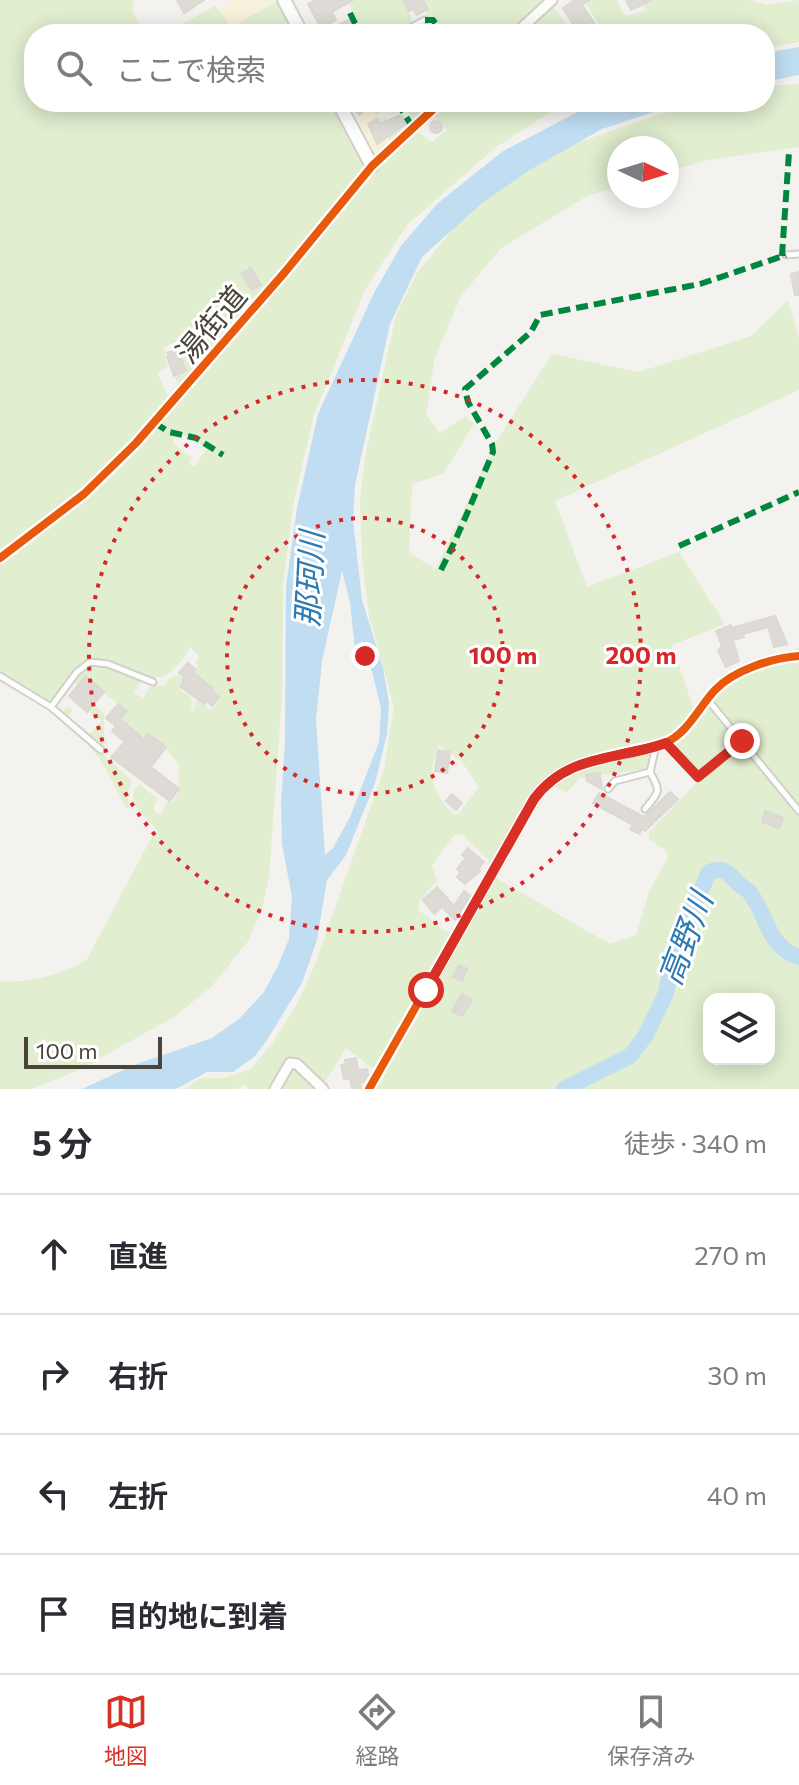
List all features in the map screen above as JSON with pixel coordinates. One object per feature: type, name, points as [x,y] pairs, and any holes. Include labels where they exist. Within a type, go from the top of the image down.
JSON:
[{"type":"street","points":[[284,0],[297,24]]},
{"type":"street","points":[[526,24],[552,0]]},
{"type":"street","points":[[343,112],[372,166]]},
{"type":"street","name":"湯街道","points":[[0,558],[84,494],[136,443],[216,354],[372,166],[430,112]]},
{"type":"street","points":[[369,1089],[546,782],[585,762],[661,744],[684,729],[726,680],[772,661],[799,656]]},
{"type":"street","points":[[275,1089],[290,1063],[297,1064],[323,1089]]},
{"type":"lane","points":[[418,24],[425,20]]},
{"type":"lane","points":[[786,255],[799,254]]},
{"type":"lane","points":[[51,707],[77,672],[90,662],[108,664],[153,682]]},
{"type":"lane","points":[[0,676],[51,707],[101,750]]},
{"type":"lane","points":[[708,699],[796,802],[799,811]]},
{"type":"lane","points":[[645,809],[659,793],[650,772],[661,744],[698,777],[742,741]]},
{"type":"lane","points":[[608,789],[615,781],[650,772]]},
{"type":"green space","points":[[0,0],[134,0],[132,11],[139,24],[24,24],[24,112],[341,112],[373,170],[415,130],[432,142],[447,130],[435,118],[423,123],[435,112],[551,112],[495,148],[407,225],[365,290],[314,415],[293,506],[283,585],[282,696],[269,877],[262,909],[249,940],[212,986],[174,1017],[77,1071],[31,1089],[0,1089],[0,980],[45,977],[87,959],[156,829],[137,808],[134,790],[139,784],[158,799],[154,811],[161,815],[167,801],[172,803],[179,792],[179,765],[168,751],[150,737],[135,734],[121,722],[124,712],[115,701],[85,681],[76,684],[69,680],[58,696],[48,701],[0,673]],"holes":[[[170,344],[177,347],[187,371],[175,377],[182,395],[171,402],[157,373],[168,367],[163,348]],[[177,433],[190,437],[207,449],[194,467],[189,464],[192,458],[174,444],[173,437]],[[191,647],[199,657],[195,663],[198,666],[193,672],[220,698],[211,710],[197,699],[193,711],[190,711],[193,705],[191,697],[180,690],[182,677],[178,675],[168,679],[165,685],[150,687],[143,698],[134,693],[144,675],[161,677],[167,674]]]},
{"type":"green space","points":[[347,0],[405,0],[412,19],[411,24],[359,24]]},
{"type":"green space","points":[[421,0],[548,0],[522,24],[439,24],[427,18]]},
{"type":"green space","points":[[584,0],[617,0],[624,15],[628,16],[646,10],[641,0],[749,0],[767,5],[799,0],[799,42],[775,46],[775,24],[599,24]]},
{"type":"green space","points":[[275,2],[281,2],[293,24],[237,24]]},
{"type":"green space","points":[[551,4],[566,24],[535,24],[533,21]]},
{"type":"green space","points":[[215,6],[230,24],[182,24]]},
{"type":"green space","points":[[799,84],[799,147],[708,160],[679,168],[679,136],[607,136],[607,190],[587,196],[501,248],[461,296],[435,357],[426,415],[440,433],[466,416],[474,424],[443,474],[412,484],[409,553],[436,569],[493,447],[552,354],[639,372],[751,336],[788,300],[799,338],[799,390],[555,501],[587,587],[679,552],[725,624],[672,645],[694,710],[668,737],[646,745],[649,754],[646,769],[580,778],[566,793],[544,781],[489,874],[610,944],[636,935],[650,889],[668,858],[666,851],[649,839],[649,832],[702,777],[673,745],[706,707],[715,684],[747,665],[799,648],[799,1089],[363,1089],[375,1070],[346,1048],[324,1083],[331,1089],[248,1089],[246,1084],[237,1089],[185,1089],[200,1078],[224,1078],[251,1069],[296,1006],[316,962],[384,769],[394,707],[369,615],[362,558],[360,500],[365,457],[396,315],[417,273],[479,197],[562,148],[667,112],[775,112],[775,85]],"holes":[[[439,745],[462,762],[479,787],[459,813],[454,814],[436,791],[433,782],[433,765]],[[454,835],[462,835],[488,859],[489,867],[453,932],[444,931],[419,910],[419,902],[437,881],[432,865]]]},
{"type":"green space","points":[[375,112],[380,112],[380,119],[385,116],[387,119],[384,123],[391,135],[407,126],[399,112],[410,126],[391,143]]},
{"type":"green space","points":[[408,112],[426,112],[414,122]]},
{"type":"green space","points":[[0,678],[37,699],[80,733],[132,781],[128,791],[129,811],[89,745],[66,724],[0,681]]},
{"type":"green space","points":[[95,706],[104,714],[104,745],[100,746],[62,715],[66,707],[73,710],[68,717],[90,734],[101,721],[89,711]]},
{"type":"sand","points":[[234,0],[277,0],[235,24],[228,24],[220,8]]},
{"type":"sand","points":[[365,112],[374,112],[391,143],[372,157],[354,122]]},
{"type":"water","points":[[799,47],[799,75],[775,80],[775,51]]},
{"type":"water","name":"那珂川","points":[[578,112],[653,112],[602,129],[528,171],[481,204],[422,257],[390,324],[355,485],[353,520],[362,600],[383,668],[389,703],[387,734],[375,783],[346,855],[327,880],[317,940],[302,983],[265,1043],[254,1057],[233,1072],[207,1072],[176,1089],[82,1089],[134,1065],[212,1038],[239,1019],[264,992],[289,939],[292,897],[282,844],[281,802],[285,743],[286,586],[297,508],[318,414],[374,293],[401,246],[437,204],[503,151]],"holes":[[[342,571],[350,602],[355,649],[372,671],[381,708],[379,742],[350,817],[333,848],[325,855],[316,720],[322,661]]]},
{"type":"building","points":[[177,0],[204,0],[184,13]]},
{"type":"building","points":[[316,0],[353,0],[332,12],[336,20],[328,24],[319,24],[308,4]]},
{"type":"building","points":[[403,0],[423,0],[428,9],[417,15],[413,9],[409,11]]},
{"type":"building","points":[[575,0],[589,0],[582,5],[595,24],[573,24],[563,8]]},
{"type":"building","points":[[626,0],[652,0],[631,10]]},
{"type":"building","points":[[400,115],[406,124],[377,144],[368,124],[377,119],[380,124]]},
{"type":"building","points":[[436,121],[442,127],[436,133],[430,127]]},
{"type":"building","points":[[251,268],[261,285],[252,290],[241,274]]},
{"type":"building","points":[[799,272],[799,295],[795,295],[791,274]]},
{"type":"building","points":[[177,349],[186,371],[174,376],[167,353]]},
{"type":"building","points":[[775,616],[787,644],[774,647],[768,627],[743,634],[744,637],[733,640],[739,661],[726,667],[718,651],[722,646],[716,631]]},
{"type":"building","points":[[188,663],[219,697],[212,706],[181,687],[184,677],[179,673]]},
{"type":"building","points":[[86,676],[104,692],[87,712],[69,696]]},
{"type":"building","points":[[118,704],[127,711],[120,719],[144,739],[148,734],[166,747],[151,767],[179,789],[170,801],[111,757],[125,742],[112,731],[116,726],[106,718]]},
{"type":"building","points":[[438,750],[450,752],[447,773],[435,771]]},
{"type":"building","points":[[600,773],[602,789],[587,781],[586,775]]},
{"type":"building","points":[[670,792],[678,799],[639,834],[630,829],[633,825],[593,803],[599,793],[644,817]]},
{"type":"building","points":[[452,794],[462,803],[456,810],[446,801]]},
{"type":"building","points":[[765,811],[783,818],[779,828],[762,822]]},
{"type":"building","points":[[468,848],[484,862],[478,869],[480,871],[465,884],[457,877],[461,872],[457,869],[466,858],[462,855]]},
{"type":"building","points":[[437,887],[454,906],[464,891],[470,896],[455,920],[442,907],[434,914],[423,900]]},
{"type":"building","points":[[459,965],[467,969],[462,981],[453,977]]},
{"type":"building","points":[[462,994],[472,1000],[462,1016],[452,1011]]},
{"type":"building","points":[[356,1058],[358,1070],[367,1069],[368,1075],[360,1083],[361,1089],[352,1089],[350,1078],[344,1079],[341,1065],[346,1064],[345,1060]]},
{"type":"waterway","name":"高野川","points":[[564,1089],[630,1056],[646,1035],[666,993],[676,948],[709,872],[726,872],[748,891],[780,946],[799,957]]},
{"type":"marked path","points":[[350,13],[355,24]]},
{"type":"marked path","points":[[425,20],[433,20],[436,24]]},
{"type":"marked path","points":[[403,112],[413,128]]},
{"type":"marked path","points":[[782,256],[789,152]]},
{"type":"marked path","points":[[441,570],[493,452],[492,444],[468,402],[465,389],[531,332],[540,315],[700,284],[786,255]]},
{"type":"marked path","points":[[155,423],[169,432],[196,438],[223,455]]},
{"type":"marked path","points":[[679,546],[799,492]]},
{"type":"cycle path","points":[[0,558],[84,494],[136,443],[285,272],[372,166],[430,112]]},
{"type":"cycle path","points":[[369,1089],[534,799],[544,788],[555,778],[580,765],[673,739],[715,690],[732,677],[766,662],[799,656]]},
{"type":"route","points":[[426,990],[546,782],[585,762],[666,743],[698,777],[742,741]]}]
